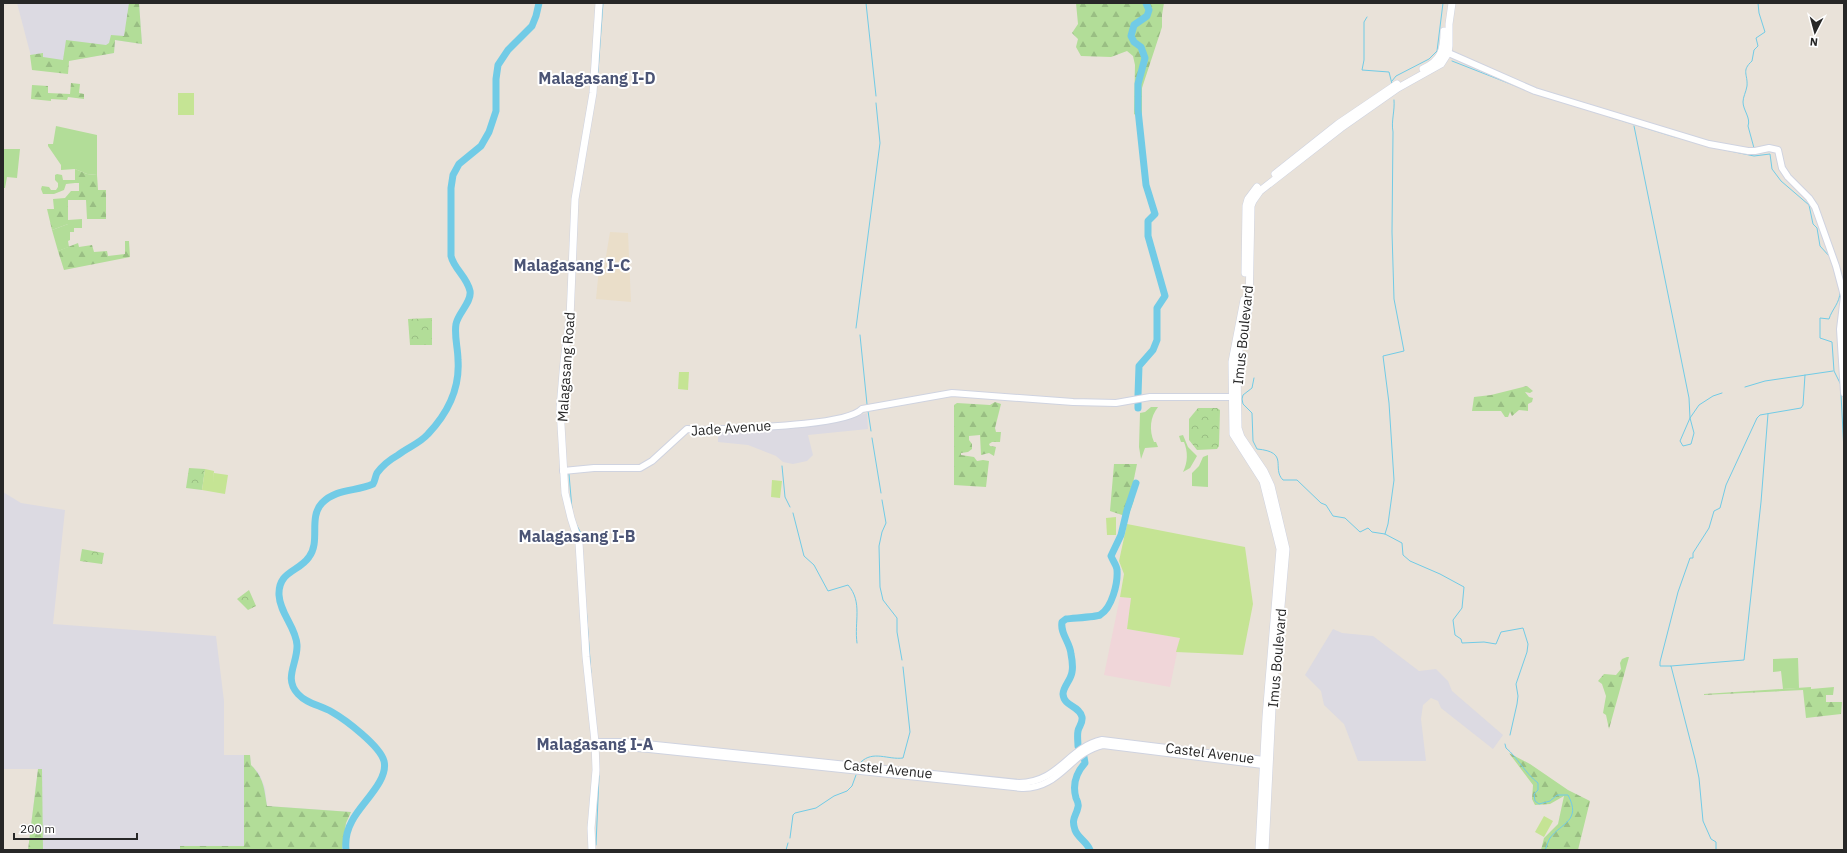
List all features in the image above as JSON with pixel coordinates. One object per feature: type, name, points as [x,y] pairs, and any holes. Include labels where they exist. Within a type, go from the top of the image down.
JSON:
[{"type":"main road","name":"Malagasang Road","points":[[592,850],[591,828],[596,770],[595,744],[586,657],[579,543],[571,518],[563,471],[560,408],[564,361],[570,318],[574,205],[593,93],[599,3]]},
{"type":"main road","points":[[1445,52],[1447,3]]},
{"type":"main road","points":[[1445,52],[1452,3]]},
{"type":"main road","name":"Imus Boulevard","points":[[1259,850],[1280,548],[1263,481],[1233,434],[1232,397],[1234,349],[1244,303],[1246,213],[1248,199],[1256,188],[1338,124],[1396,84],[1434,63],[1445,52]]},
{"type":"main road","name":"Imus Boulevard","points":[[1264,850],[1265,763],[1286,549],[1271,486],[1264,472],[1241,437],[1238,428],[1237,372],[1240,341],[1248,308],[1252,201],[1260,191],[1341,128],[1398,88],[1437,67],[1445,59],[1445,52]]},
{"type":"street","points":[[1445,52],[1535,92],[1708,144],[1748,151],[1769,148],[1778,150],[1784,171],[1814,207],[1836,266],[1844,296],[1840,316],[1844,393]]},
{"type":"street","name":"Jade Avenue","points":[[563,471],[600,468],[640,468],[652,461],[687,429],[702,430],[825,422],[856,414],[862,408],[952,393],[1067,402],[1116,403],[1150,397],[1232,397]]},
{"type":"street","name":"Castel Avenue","points":[[595,744],[627,742],[1019,783],[1042,780],[1056,771],[1081,749],[1102,740],[1265,763]]},
{"type":"shaded area","points":[[17,3],[139,3],[142,44],[115,40],[114,53],[49,64],[33,64]]},
{"type":"shaded area","points":[[610,232],[628,233],[631,302],[596,299],[599,268],[604,268]]},
{"type":"shaded area","points":[[867,413],[868,429],[808,435],[813,455],[807,461],[793,464],[783,462],[776,456],[748,445],[718,442],[718,432],[832,423]]},
{"type":"shaded area","points":[[3,492],[21,503],[65,510],[53,624],[216,636],[224,701],[224,755],[250,755],[251,765],[259,773],[265,788],[267,806],[351,812],[346,823],[342,850],[28,850],[38,769],[3,769]]},
{"type":"shaded area","points":[[1120,597],[1132,598],[1127,629],[1180,638],[1170,687],[1104,675]]},
{"type":"shaded area","points":[[1333,629],[1342,633],[1373,636],[1419,671],[1436,669],[1448,681],[1452,691],[1503,735],[1493,749],[1441,708],[1438,701],[1431,698],[1423,705],[1421,719],[1426,761],[1358,761],[1344,724],[1324,705],[1321,691],[1305,675]]},
{"type":"green space","points":[[129,3],[139,3],[142,44],[115,40],[114,53],[69,61],[68,74],[32,70],[30,55],[43,53],[43,57],[63,60],[66,40],[106,45],[109,43],[111,35],[124,36]]},
{"type":"green space","points":[[1076,3],[1164,3],[1162,27],[1142,88],[1142,117],[1134,114],[1135,65],[1133,56],[1127,51],[1111,57],[1081,56],[1076,47],[1078,39],[1072,33],[1078,24]]},
{"type":"green space","points":[[71,83],[80,84],[79,93],[84,94],[84,99],[68,97],[67,100],[51,99],[51,101],[31,99],[32,85],[48,86],[48,93],[70,94]]},
{"type":"green space","points":[[178,93],[194,93],[194,115],[178,115]]},
{"type":"green space","points":[[56,126],[97,135],[97,175],[87,174],[75,169],[61,170],[61,165],[48,146],[48,144],[53,144]]},
{"type":"green space","points":[[3,149],[20,149],[17,178],[7,177],[5,188],[3,188]]},
{"type":"green space","points":[[75,169],[87,174],[97,175],[98,190],[106,190],[106,219],[87,219],[86,200],[68,200],[68,224],[52,230],[47,209],[54,209],[53,199],[65,198],[71,191],[79,191],[79,183],[75,183]]},
{"type":"green space","points":[[55,175],[62,175],[63,180],[75,180],[75,183],[66,184],[64,190],[54,194],[43,194],[41,189],[42,186],[49,187],[51,190],[56,190],[58,183],[55,180]]},
{"type":"green space","points":[[82,219],[82,228],[74,228],[74,232],[70,232],[70,240],[68,241],[69,247],[58,251],[52,230],[68,224],[68,220]]},
{"type":"green space","points":[[125,241],[129,241],[130,257],[64,270],[58,251],[78,243],[79,247],[92,245],[94,252],[107,251],[108,256],[125,254]]},
{"type":"green space","points":[[432,318],[432,345],[410,345],[408,319]]},
{"type":"green space","points":[[679,372],[689,372],[688,390],[678,389]]},
{"type":"green space","points":[[1527,386],[1533,391],[1530,393],[1525,392],[1529,397],[1533,398],[1532,402],[1528,404],[1528,411],[1519,410],[1512,416],[1510,412],[1508,417],[1505,417],[1501,411],[1472,411],[1474,397],[1491,395]]},
{"type":"green space","points":[[995,402],[1001,404],[995,428],[996,432],[1001,432],[1000,442],[992,442],[989,444],[990,446],[996,447],[994,456],[989,453],[981,455],[980,435],[969,436],[972,449],[968,452],[961,453],[961,455],[974,457],[977,461],[989,461],[986,487],[954,485],[954,405],[957,403],[990,405]]},
{"type":"green space","points":[[1151,407],[1158,407],[1153,415],[1151,433],[1154,442],[1156,442],[1158,447],[1145,448],[1141,459],[1139,447],[1140,413],[1145,412]]},
{"type":"green space","points":[[1198,408],[1217,408],[1220,410],[1219,446],[1217,449],[1197,450],[1189,440],[1189,419]]},
{"type":"green space","points":[[1183,435],[1188,447],[1197,456],[1190,468],[1183,472],[1187,461],[1187,453],[1184,442],[1181,442],[1179,436]]},
{"type":"green space","points":[[1208,455],[1208,487],[1192,486],[1192,473],[1199,466],[1203,457]]},
{"type":"green space","points":[[1114,464],[1137,464],[1130,498],[1134,500],[1128,517],[1110,511]]},
{"type":"green space","points":[[189,468],[205,469],[202,490],[186,488]]},
{"type":"green space","points":[[205,469],[214,471],[213,482],[214,473],[228,475],[225,494],[202,490]]},
{"type":"green space","points":[[772,480],[782,481],[780,498],[771,497]]},
{"type":"green space","points":[[1116,517],[1116,535],[1107,535],[1106,518]]},
{"type":"green space","points":[[1127,524],[1245,547],[1253,604],[1243,655],[1176,652],[1180,638],[1127,629],[1131,598],[1120,597],[1124,574],[1119,561]]},
{"type":"green space","points":[[82,549],[104,553],[102,564],[80,561]]},
{"type":"green space","points":[[249,590],[256,606],[248,610],[237,599]]},
{"type":"green space","points":[[1629,657],[1609,729],[1606,715],[1603,713],[1606,696],[1602,684],[1598,681],[1604,674],[1616,675],[1621,669],[1620,663],[1622,659]]},
{"type":"green space","points":[[1798,658],[1799,688],[1783,689],[1781,671],[1773,672],[1773,659]]},
{"type":"green space","points":[[1811,687],[1811,689],[1834,687],[1833,695],[1826,695],[1826,702],[1842,702],[1841,714],[1806,718],[1803,690],[1704,695],[1704,694]]},
{"type":"green space","points":[[1509,753],[1530,764],[1568,790],[1590,801],[1578,850],[1541,850],[1544,838],[1558,824],[1564,796],[1550,804],[1535,805],[1532,799],[1533,785]]},
{"type":"green space","points":[[244,755],[250,755],[251,765],[259,774],[264,789],[267,806],[351,812],[346,823],[342,850],[180,850],[180,846],[244,846]]},
{"type":"green space","points":[[38,769],[42,769],[43,850],[28,850]]},
{"type":"green space","points":[[1544,816],[1553,821],[1544,837],[1535,832]]},
{"type":"waterway","points":[[346,850],[347,835],[350,824],[378,784],[384,769],[384,761],[376,748],[354,727],[332,712],[305,700],[294,688],[291,676],[297,652],[297,645],[294,632],[280,602],[280,587],[285,576],[300,566],[309,557],[314,544],[316,516],[322,503],[334,495],[373,484],[377,473],[384,465],[428,434],[441,418],[451,400],[457,381],[458,371],[455,333],[456,324],[470,295],[468,286],[451,256],[451,188],[453,175],[459,164],[481,146],[489,132],[496,111],[496,79],[498,65],[508,50],[532,26],[539,3]]},
{"type":"waterway","points":[[598,72],[603,3]]},
{"type":"waterway","points":[[866,3],[876,96]]},
{"type":"waterway","points":[[1138,395],[1139,366],[1153,350],[1157,340],[1157,308],[1165,296],[1148,236],[1148,221],[1155,214],[1146,185],[1138,110],[1138,84],[1145,58],[1141,47],[1134,42],[1131,36],[1134,25],[1147,16],[1149,10],[1146,3]]},
{"type":"waterway","points":[[1392,81],[1396,76],[1429,59],[1437,51],[1443,3]]},
{"type":"waterway","points":[[1754,148],[1743,98],[1747,86],[1746,70],[1752,61],[1754,50],[1758,46],[1756,38],[1765,32],[1759,13],[1758,3]]},
{"type":"waterway","points":[[1367,17],[1364,22],[1364,60],[1362,70],[1389,72],[1392,84]]},
{"type":"waterway","points":[[1452,61],[1526,90]]},
{"type":"waterway","points":[[1385,534],[1388,524],[1394,480],[1389,403],[1383,356],[1404,351],[1394,299],[1392,232],[1392,124],[1394,100]]},
{"type":"waterway","points":[[856,328],[880,143],[876,103]]},
{"type":"waterway","points":[[1607,116],[1675,137]]},
{"type":"waterway","points":[[1634,126],[1689,398],[1690,418],[1694,433],[1691,444],[1683,446],[1680,441],[1690,418],[1699,405],[1713,396],[1722,393]]},
{"type":"waterway","points":[[1716,148],[1754,156],[1770,154],[1772,169],[1781,181],[1809,205],[1813,224],[1817,228],[1820,246],[1830,257]]},
{"type":"waterway","points":[[1840,292],[1839,299],[1829,319],[1820,318],[1820,338],[1832,342],[1834,371],[1841,385]]},
{"type":"waterway","points":[[860,335],[867,404]]},
{"type":"waterway","points":[[1745,387],[1765,381],[1833,371]]},
{"type":"waterway","points":[[1716,850],[1716,842],[1711,839],[1703,821],[1699,778],[1671,666],[1660,666],[1660,662],[1678,592],[1690,558],[1693,558],[1693,553],[1709,528],[1714,511],[1720,508],[1726,485],[1757,418],[1760,415],[1801,408],[1803,405],[1805,375]]},
{"type":"waterway","points":[[1254,378],[1252,388],[1243,395],[1242,399],[1243,404],[1252,413],[1253,441],[1257,449],[1273,453],[1277,457],[1280,475],[1283,480],[1297,480],[1321,503],[1326,505],[1333,516],[1345,518],[1360,532],[1368,528],[1372,532],[1385,534],[1402,543],[1403,555],[1410,561],[1440,574],[1464,587],[1462,608],[1453,620],[1455,635],[1461,639],[1462,643],[1484,642],[1496,644],[1501,632],[1523,628],[1528,644],[1527,652],[1516,684],[1518,696],[1510,735]]},
{"type":"waterway","points":[[1841,394],[1844,451]]},
{"type":"waterway","points":[[1138,403],[1138,408]]},
{"type":"waterway","points":[[868,411],[871,431]]},
{"type":"waterway","points":[[1671,666],[1744,660],[1761,502],[1768,414]]},
{"type":"waterway","points":[[872,438],[881,493]]},
{"type":"waterway","points":[[782,466],[785,497],[790,507]]},
{"type":"waterway","points":[[1844,468],[1844,477]]},
{"type":"waterway","points":[[569,474],[572,509]]},
{"type":"waterway","points":[[1078,746],[1078,729],[1082,721],[1082,717],[1078,710],[1066,701],[1063,694],[1071,675],[1072,658],[1062,630],[1062,622],[1066,619],[1100,615],[1108,607],[1115,588],[1117,575],[1117,570],[1111,556],[1121,535],[1136,483]]},
{"type":"waterway","points":[[882,500],[886,523],[882,532],[879,546],[880,587],[883,600],[897,618],[897,632],[902,660]]},
{"type":"waterway","points":[[793,513],[804,556],[814,565],[828,591],[848,585],[853,592],[857,605],[857,643]]},
{"type":"waterway","points":[[576,524],[582,535],[582,543]]},
{"type":"waterway","points":[[586,606],[591,673]]},
{"type":"waterway","points":[[861,762],[866,758],[876,756],[903,758],[910,732],[903,667]]},
{"type":"waterway","points":[[1505,744],[1506,748],[1529,775],[1538,783],[1538,790],[1534,794],[1535,801],[1539,804],[1550,801],[1557,795],[1568,795],[1572,804],[1573,811],[1571,816],[1568,821],[1550,838],[1545,850]]},
{"type":"waterway","points":[[1084,757],[1085,763],[1077,775],[1074,788],[1078,802],[1074,823],[1076,833],[1090,850]]},
{"type":"waterway","points":[[790,838],[793,815],[795,813],[816,808],[834,796],[847,791],[852,786],[856,775]]},
{"type":"waterway","points":[[596,845],[599,776]]},
{"type":"waterway","points":[[786,850],[788,843]]},
{"type":"district","name":"Malagasang I-D","points":[[597,78]]},
{"type":"district","name":"Malagasang I-C","points":[[572,265]]},
{"type":"district","name":"Malagasang I-B","points":[[577,536]]},
{"type":"district","name":"Malagasang I-A","points":[[595,744]]}]
